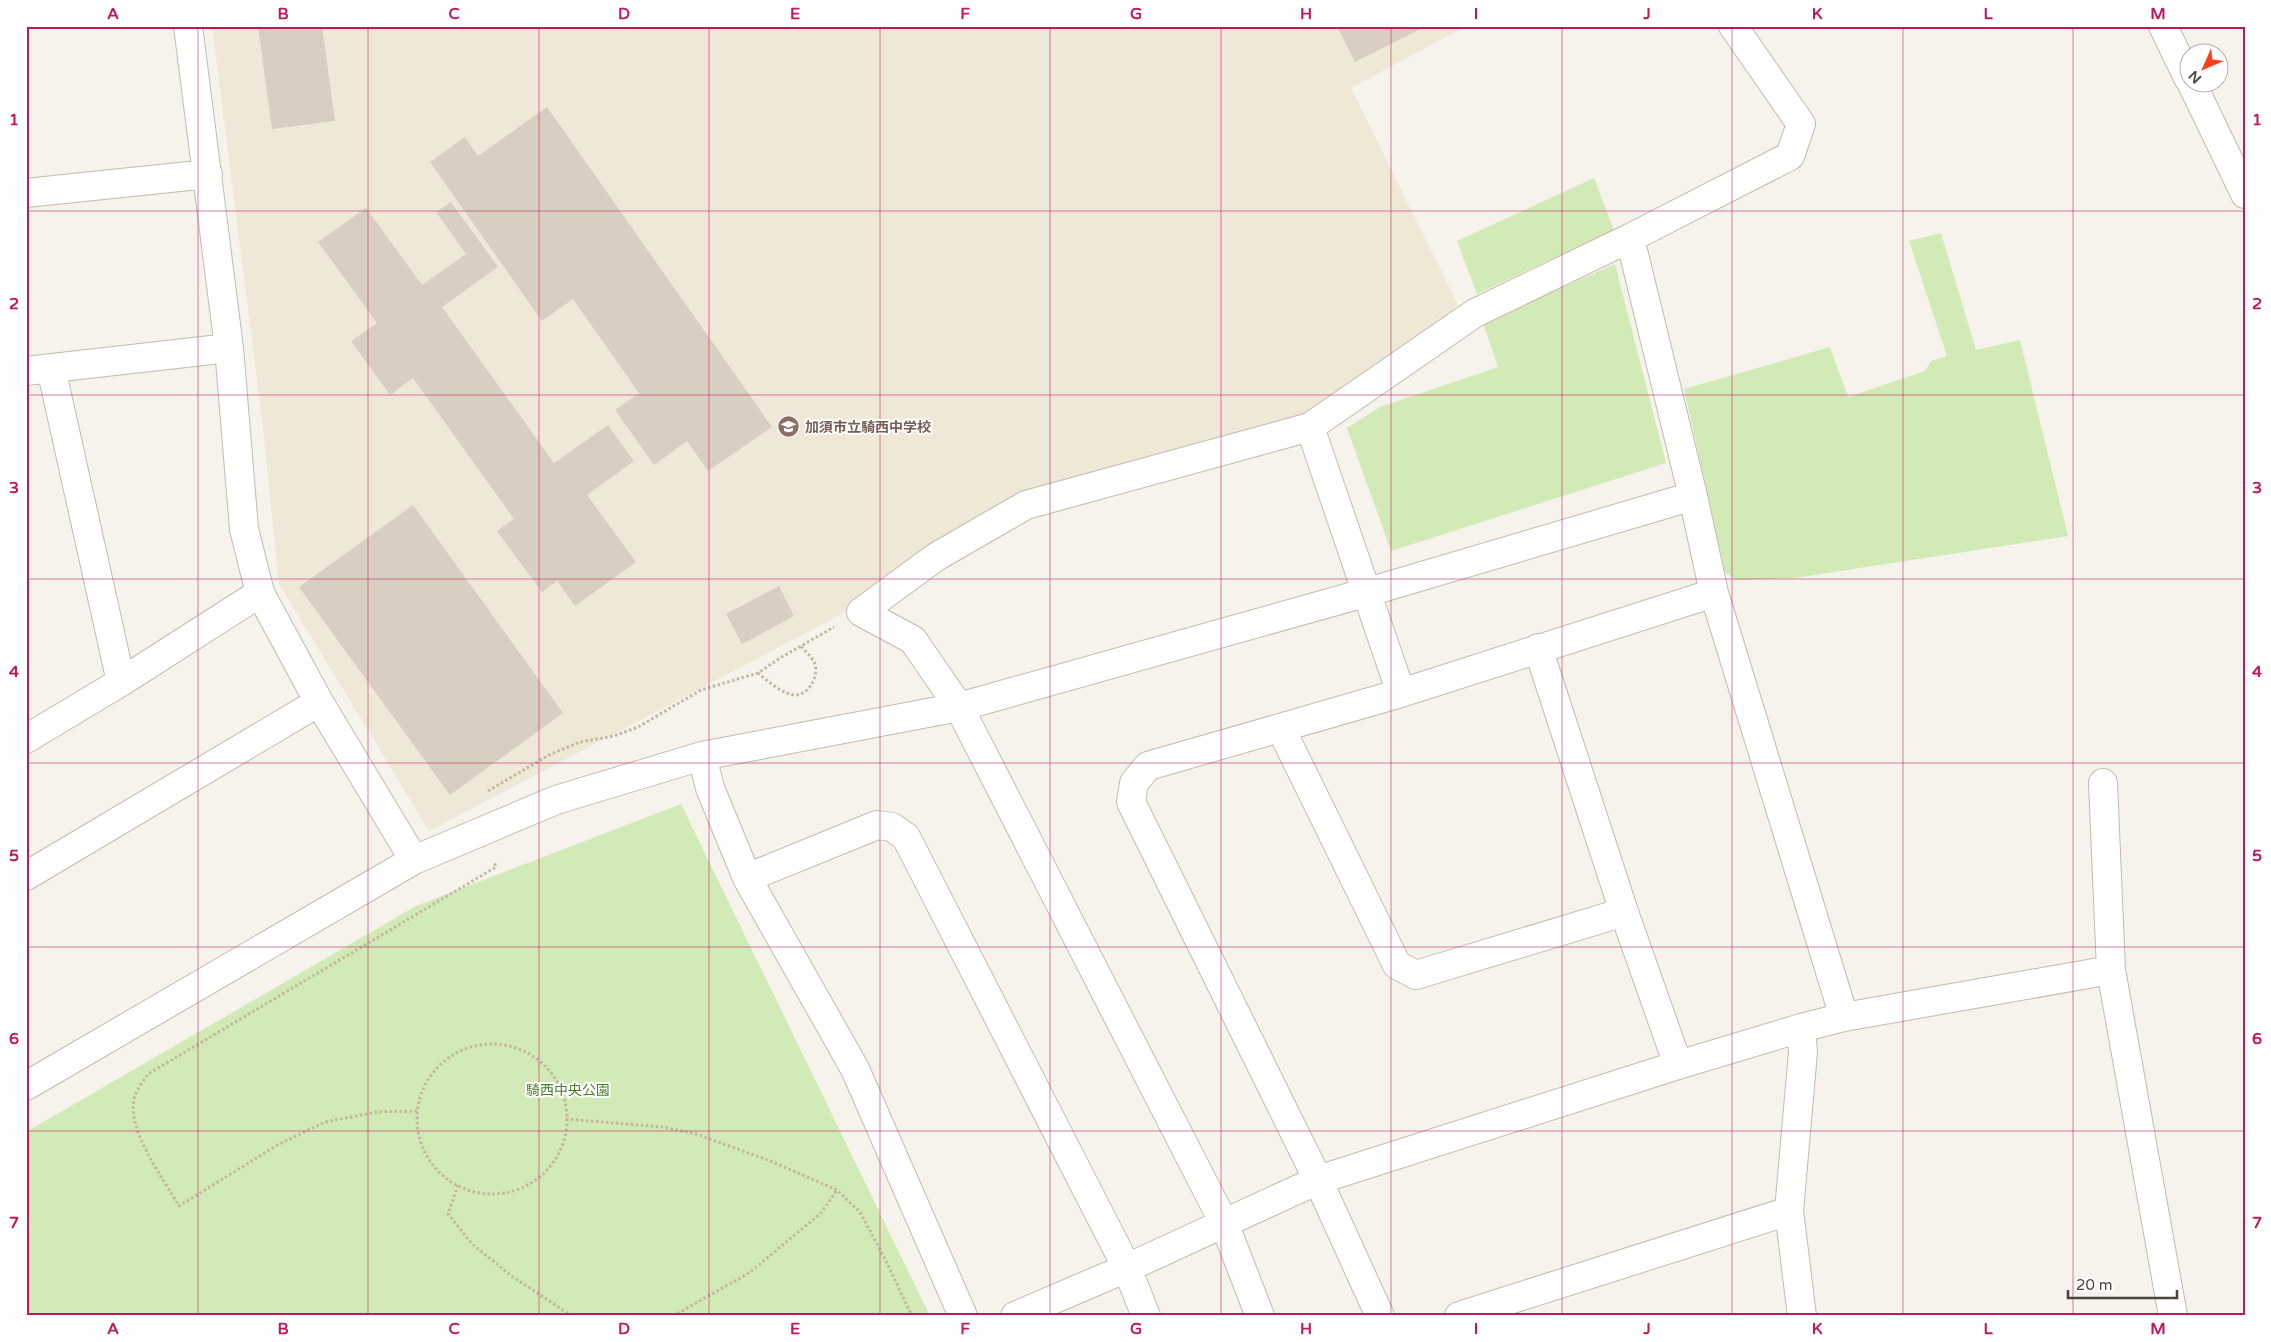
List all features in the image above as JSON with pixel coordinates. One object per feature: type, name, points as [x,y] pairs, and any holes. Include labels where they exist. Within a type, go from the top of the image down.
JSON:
[{"type":"street","points":[[188,26],[229,348],[244,529],[260,593],[319,702],[414,860]]},
{"type":"street","points":[[1260,1316],[1224,1223],[959,707],[914,640],[861,612],[936,557],[1026,505],[1310,427],[1474,313],[1630,238],[1790,156],[1801,124],[1733,26]]},
{"type":"street","points":[[2163,26],[2178,57]]},
{"type":"street","points":[[2196,92],[2245,194]]},
{"type":"street","points":[[26,193],[208,174]]},
{"type":"street","points":[[1630,238],[1693,496],[1714,593],[1844,1017]]},
{"type":"street","points":[[121,682],[39,369],[229,348]]},
{"type":"street","points":[[1310,427],[1368,592],[1401,694]]},
{"type":"street","points":[[26,1086],[414,860],[556,800],[702,756],[959,707],[1368,592],[1693,496]]},
{"type":"street","points":[[26,739],[121,682],[260,593]]},
{"type":"street","points":[[1380,1316],[1318,1180],[1131,802],[1134,784],[1148,766],[1401,694],[1538,648],[1714,593]]},
{"type":"street","points":[[1538,648],[1624,912],[1678,1065]]},
{"type":"street","points":[[26,876],[319,702]]},
{"type":"street","points":[[1281,729],[1397,965],[1416,975],[1624,912]]},
{"type":"street","points":[[702,756],[710,788],[747,878],[855,1069],[963,1316]]},
{"type":"street","points":[[2103,783],[2112,970],[2173,1316]]},
{"type":"street","points":[[747,878],[877,825],[892,827],[906,837],[1127,1268],[1146,1316]]},
{"type":"street","points":[[1015,1316],[1127,1268],[1318,1180],[1678,1065],[1844,1017],[2112,970]]},
{"type":"street","points":[[1801,1028],[1802,1052],[1790,1211],[1802,1316]]},
{"type":"street","points":[[1459,1316],[1790,1211]]},
{"type":"path","points":[[484,793],[549,755],[580,742],[614,736],[638,727],[701,690],[758,673],[861,612]]},
{"type":"path","points":[[758,673],[786,693],[797,695],[807,690],[817,672],[814,662],[801,646]]},
{"type":"path","points":[[417,1112],[376,1112],[325,1122],[279,1144],[179,1206],[138,1134],[134,1113],[135,1095],[148,1074],[496,867],[492,859]]},
{"type":"path","points":[[500,1044],[525,1051],[546,1066],[560,1087],[567,1110],[566,1119],[566,1134],[557,1157],[542,1176],[521,1189],[498,1194],[473,1192],[458,1186],[433,1166],[419,1136],[416,1120],[420,1095],[433,1072],[451,1055],[475,1045],[500,1044]]},
{"type":"path","points":[[566,1119],[663,1127],[696,1134],[768,1160],[837,1190],[860,1212],[912,1316]]},
{"type":"path","points":[[458,1186],[448,1214],[472,1244],[513,1277],[572,1316]]},
{"type":"path","points":[[673,1316],[749,1274],[821,1213],[837,1190]]},
{"type":"shaded area","name":"加須市立騎西中学校","points":[[212,26],[1466,26],[1351,88],[1458,305],[1332,417],[1021,520],[429,831],[279,584],[262,419]]},
{"type":"green space","points":[[1594,178],[1614,230],[1477,294],[1457,241]]},
{"type":"green space","points":[[1941,233],[1976,350],[2020,340],[2068,536],[1795,578],[1736,580],[1725,572],[1684,389],[1830,347],[1848,397],[1925,371],[1931,361],[1947,356],[1909,241]]},
{"type":"green space","points":[[1615,264],[1666,463],[1391,551],[1347,428],[1380,407],[1498,367],[1483,323]]},
{"type":"green space","name":"騎西中央公園","points":[[681,804],[930,1316],[26,1316],[26,1132],[416,906]]},
{"type":"building","points":[[258,26],[322,26],[335,121],[272,129]]},
{"type":"building","points":[[1337,26],[1426,26],[1355,62]]},
{"type":"building","points":[[547,107],[772,427],[708,471],[687,441],[654,465],[615,410],[639,393],[573,299],[542,321],[430,162],[465,137],[478,156]]},
{"type":"building","points":[[451,202],[498,267],[442,307],[554,463],[608,425],[634,461],[587,495],[636,562],[575,606],[557,581],[542,592],[497,531],[514,519],[413,378],[390,395],[351,341],[377,323],[318,242],[366,208],[422,285],[466,254],[436,212]]},
{"type":"building","points":[[413,505],[563,713],[450,795],[299,587]]},
{"type":"building","points":[[779,586],[794,616],[742,644],[726,614]]},
{"type":"place","name":"加須市立騎西中学校","points":[[789,427]]}]
